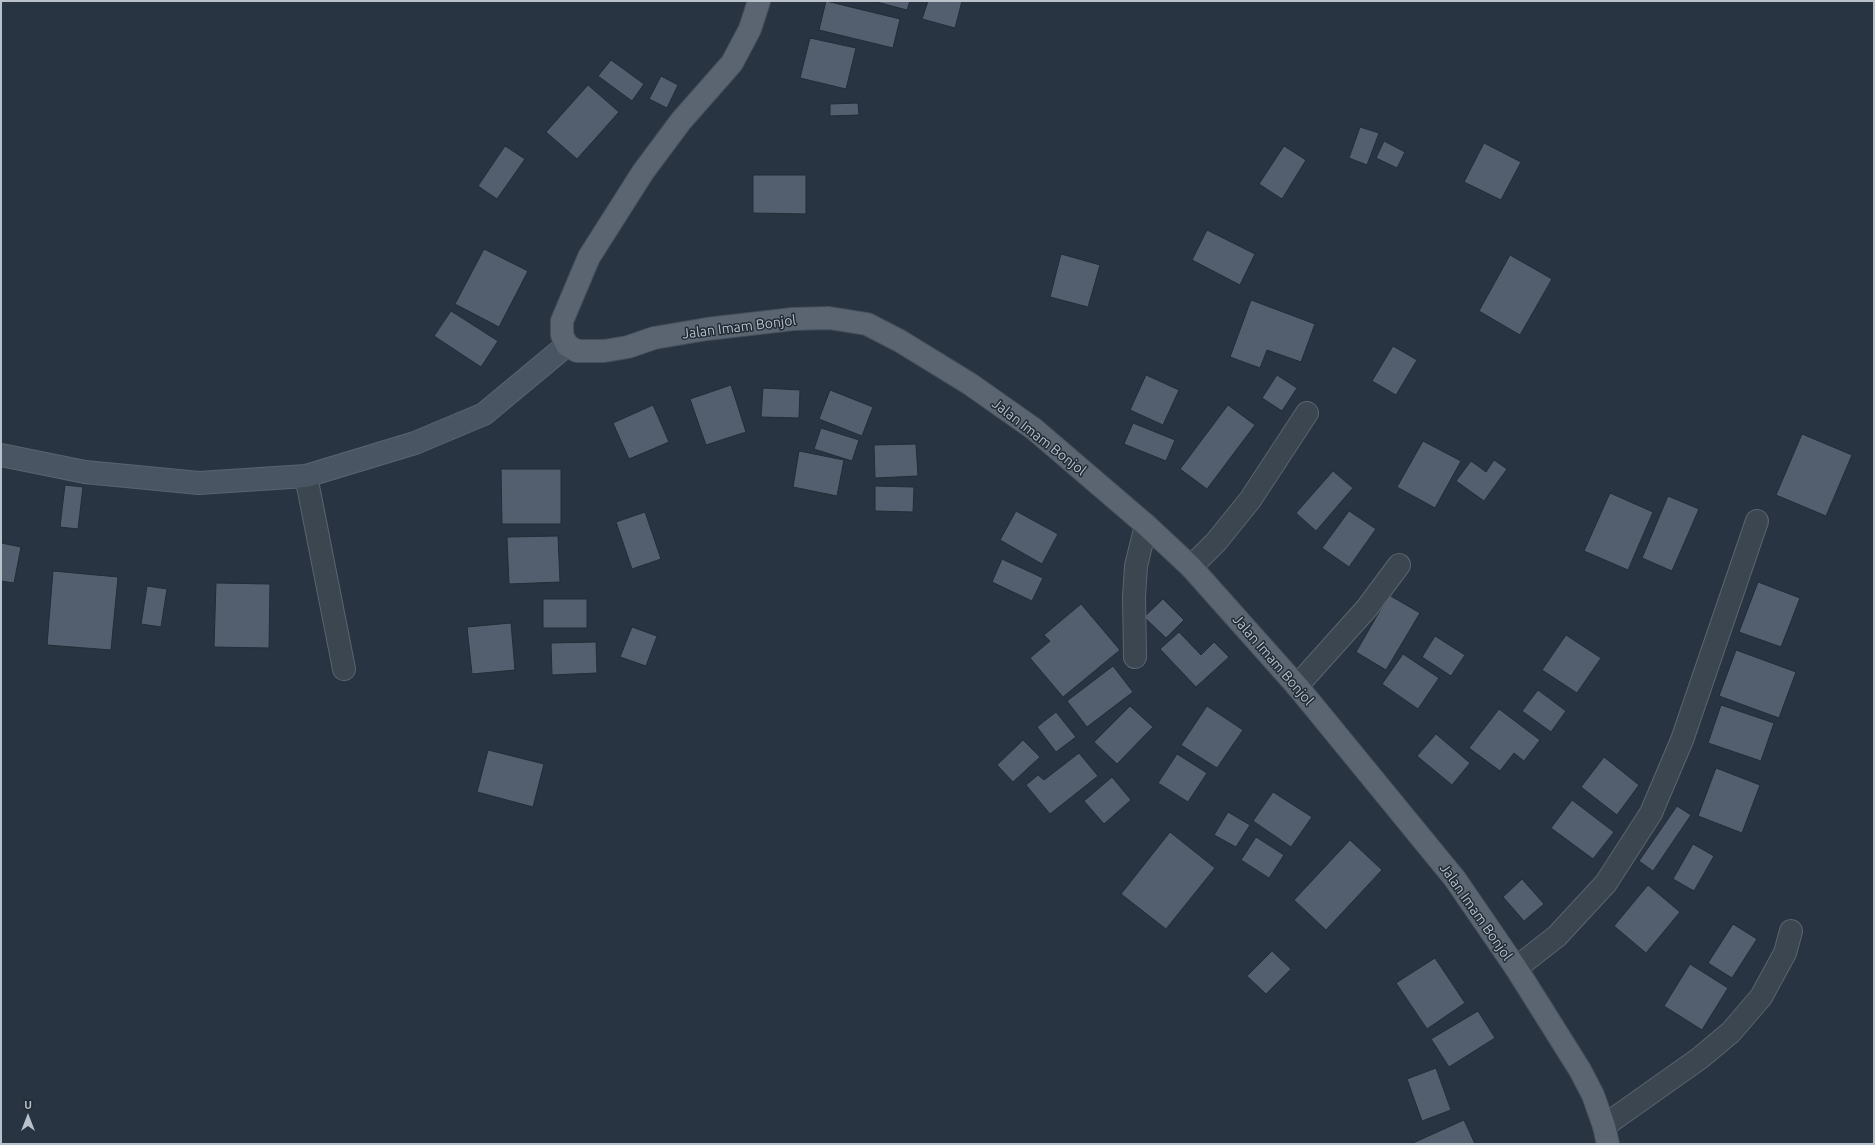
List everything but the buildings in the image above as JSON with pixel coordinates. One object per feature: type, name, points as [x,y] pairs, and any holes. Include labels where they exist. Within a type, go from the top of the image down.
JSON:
[{"type":"main road","points":[[567,345],[562,335],[562,321],[589,257],[643,172],[681,120],[732,63],[750,29],[759,1]]},
{"type":"main road","name":"Jalan Imam Bonjol","points":[[567,345],[577,351],[604,351],[628,348],[654,338],[707,329],[793,319],[829,318],[867,324],[900,340],[970,384],[1034,429],[1146,525],[1191,567],[1297,686],[1455,879],[1516,968],[1580,1070],[1593,1095],[1606,1135]]},
{"type":"street","points":[[1,455],[85,472],[199,483],[306,476],[416,443],[484,414],[567,345]]},
{"type":"street","points":[[1191,567],[1216,542],[1250,500],[1307,413]]},
{"type":"street","points":[[306,476],[344,669]]},
{"type":"street","points":[[1516,968],[1557,936],[1606,883],[1651,813],[1682,740],[1757,521]]},
{"type":"street","points":[[1135,657],[1134,597],[1136,566],[1146,525]]},
{"type":"street","points":[[1297,686],[1367,608],[1399,565]]},
{"type":"street","points":[[1606,1135],[1731,1032],[1761,997],[1785,953],[1791,931]]}]
